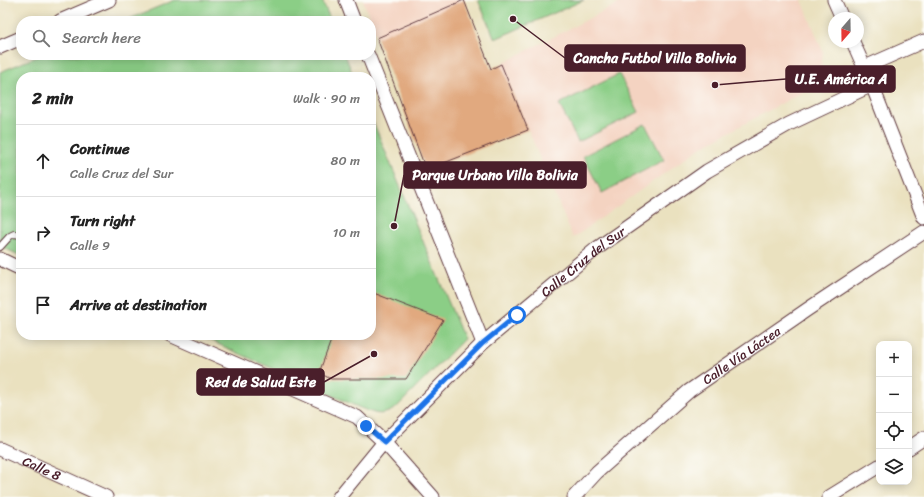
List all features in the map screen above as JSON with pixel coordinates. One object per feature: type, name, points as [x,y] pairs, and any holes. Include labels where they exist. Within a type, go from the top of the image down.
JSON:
[{"type":"street","points":[[72,16],[109,0]]},
{"type":"street","points":[[346,0],[352,16]]},
{"type":"street","points":[[834,0],[839,12]]},
{"type":"street","points":[[0,47],[16,40]]},
{"type":"street","points":[[865,67],[924,41]]},
{"type":"street","points":[[856,48],[865,67],[924,218]]},
{"type":"street","points":[[370,60],[375,72]]},
{"type":"street","points":[[376,75],[483,343]]},
{"type":"street","name":"Calle Cruz del Sur","points":[[339,497],[384,442],[483,343],[596,249],[707,171],[789,124],[872,85]]},
{"type":"street","name":"Calle Vía Láctea","points":[[574,497],[597,472],[689,391],[808,309],[924,232]]},
{"type":"street","points":[[0,259],[16,266]]},
{"type":"street","points":[[182,340],[357,417],[384,442],[433,497]]},
{"type":"street","points":[[912,446],[924,438]]},
{"type":"street","name":"Calle 8","points":[[0,449],[106,497]]},
{"type":"street","points":[[829,497],[876,468]]},
{"type":"lane","points":[[0,247],[10,236],[16,234]]},
{"type":"shaded area","points":[[363,0],[464,0],[377,38],[376,16],[369,16]]},
{"type":"shaded area","points":[[625,0],[802,0],[823,52],[821,68],[810,88],[700,148],[573,238],[501,64]]},
{"type":"green space","points":[[175,0],[322,0],[329,16],[136,16]]},
{"type":"green space","points":[[478,0],[584,0],[495,39]]},
{"type":"green space","points":[[29,60],[347,60],[352,72],[16,72],[16,254],[0,246],[0,72]]},
{"type":"green space","points":[[619,74],[639,112],[578,142],[559,104]]},
{"type":"green space","points":[[645,124],[664,160],[602,193],[583,156]]},
{"type":"green space","points":[[376,129],[464,339],[396,408],[386,413],[377,414],[358,407],[209,340],[376,340]]},
{"type":"building","points":[[464,0],[491,69],[501,64],[528,130],[426,170],[377,38]]},
{"type":"building","points":[[376,294],[443,320],[406,379],[331,379],[319,373],[331,340],[376,340]]},
{"type":"place","name":"Cancha Futbol Villa Bolivia","points":[[513,19]]},
{"type":"place","name":"U.E. América A","points":[[715,85]]},
{"type":"place","name":"Parque Urbano Villa Bolivia","points":[[394,226]]},
{"type":"place","name":"Red de Salud Este","points":[[374,354]]},
{"type":"route","points":[[366,426],[384,442],[483,343],[517,315]]}]
